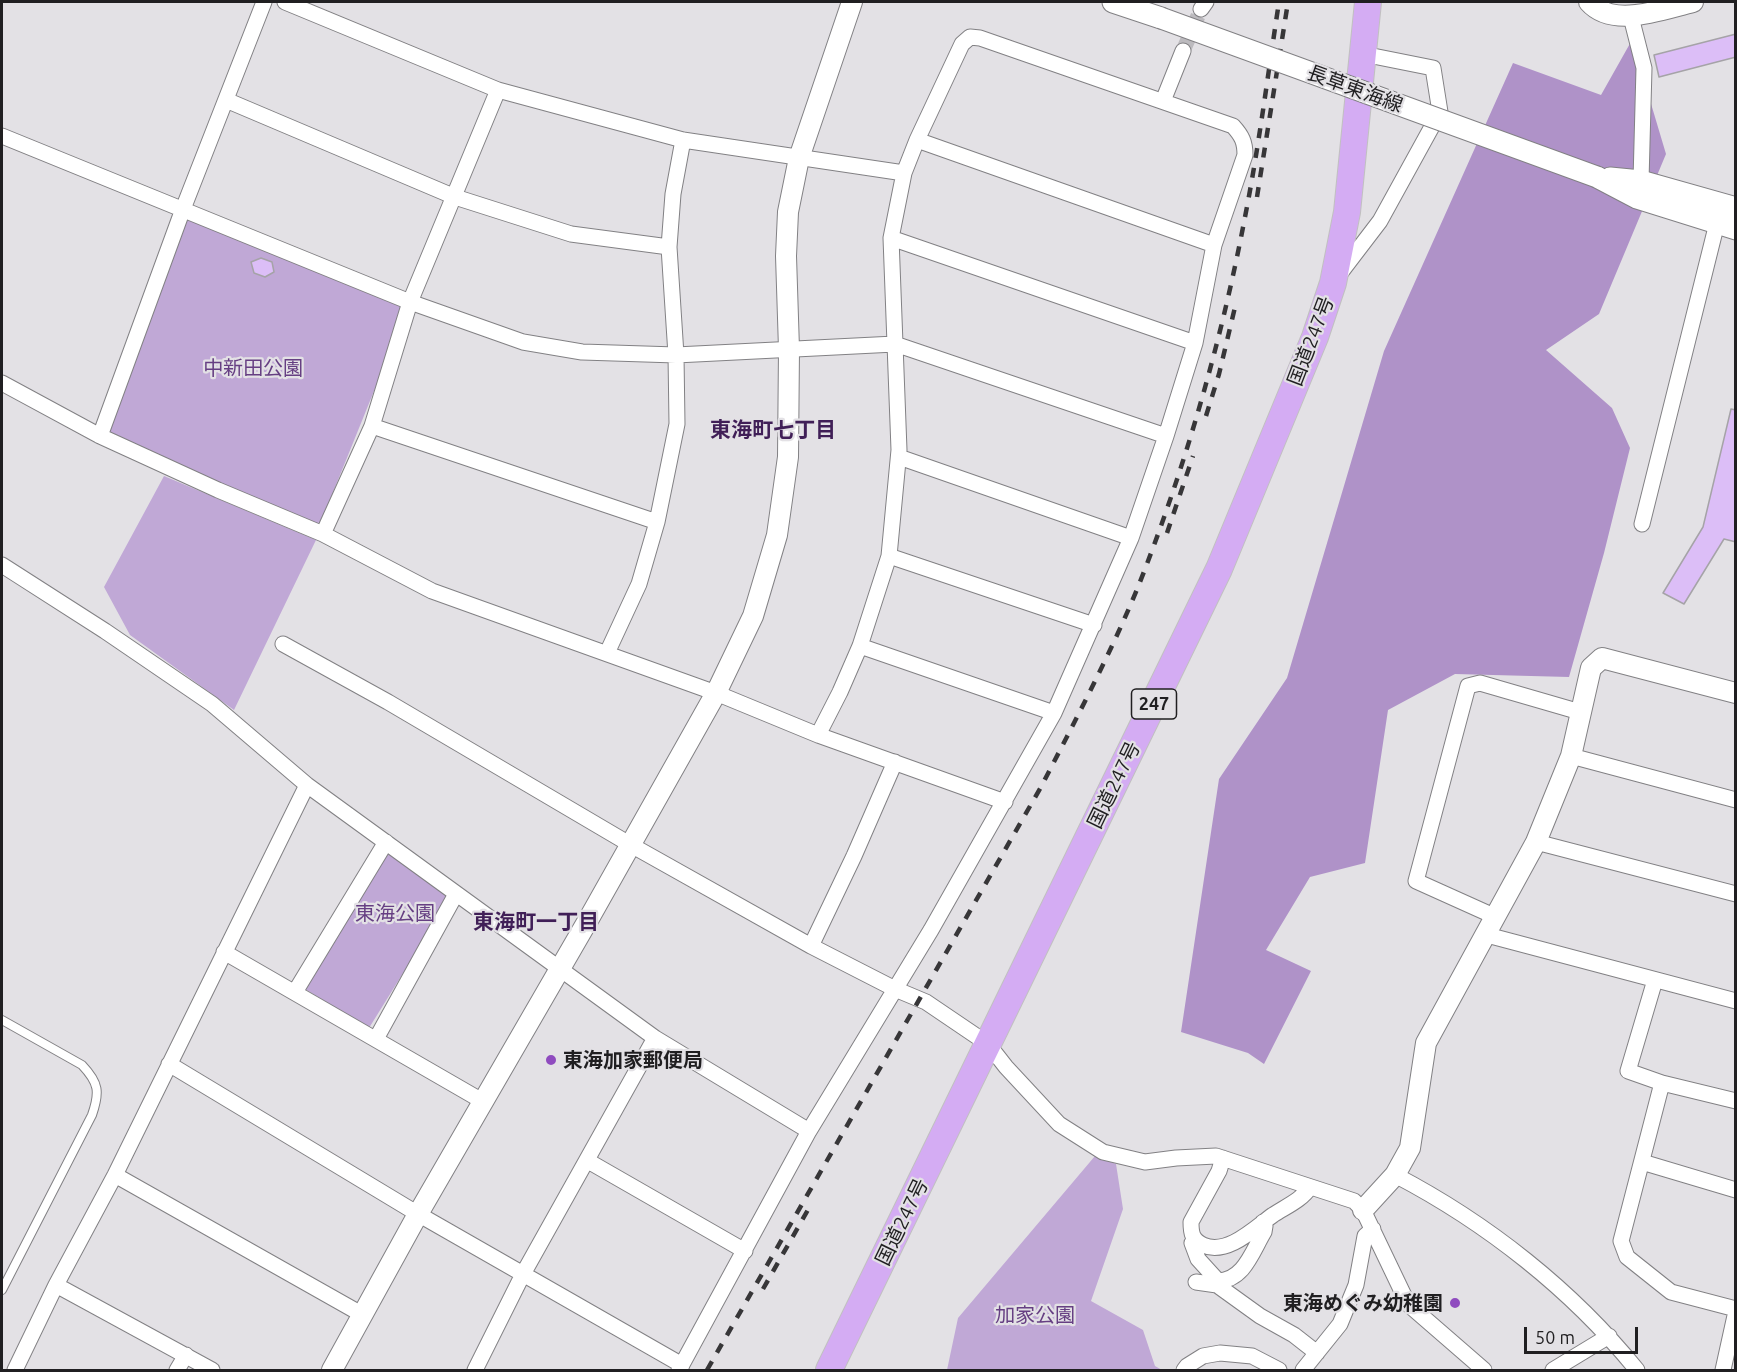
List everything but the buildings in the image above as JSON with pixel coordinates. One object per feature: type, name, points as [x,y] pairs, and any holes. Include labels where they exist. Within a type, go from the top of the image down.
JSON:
[{"type":"highway","name":"国道247号","points":[[829,1371],[1219,569],[1315,336],[1333,283],[1347,212],[1368,2]]},
{"type":"main road","name":"長草東海線","points":[[1113,2],[1597,177],[1637,198],[1726,226]]},
{"type":"main road","name":"長草東海線","points":[[1597,177],[1641,181],[1736,208]]},
{"type":"street","points":[[100,436],[183,209],[264,2]]},
{"type":"street","points":[[285,2],[498,90],[683,140],[904,173]]},
{"type":"street","points":[[332,1371],[418,1214],[716,693],[753,616],[777,535],[788,457],[787,223],[799,158],[852,2]]},
{"type":"street","points":[[1589,2],[1613,15],[1630,16],[1693,2]]},
{"type":"street","points":[[1630,16],[1644,68],[1641,181]]},
{"type":"street","points":[[169,1064],[680,1368],[808,1131],[1005,802],[1054,713],[1094,626],[1131,538],[1195,343],[1214,245],[1245,155],[1242,136],[1233,126],[980,38],[970,37],[962,44],[904,173],[891,238],[898,457],[889,556],[860,646],[818,735]]},
{"type":"street","points":[[1162,102],[1184,51]]},
{"type":"street","points":[[1333,283],[1380,220],[1440,112],[1433,68],[1363,54]]},
{"type":"street","points":[[323,534],[372,426],[410,302],[498,90]]},
{"type":"street","points":[[226,100],[455,197],[571,234],[669,247]]},
{"type":"street","points":[[2,136],[410,302],[523,342],[582,352],[676,355],[895,344],[1166,436]]},
{"type":"street","points":[[607,653],[639,584],[657,522],[676,423],[676,355],[669,247],[673,194],[683,140]]},
{"type":"street","points":[[917,140],[1214,245]]},
{"type":"street","points":[[1642,524],[1726,226]]},
{"type":"street","points":[[891,238],[1195,343]]},
{"type":"street","points":[[2,383],[100,436],[218,490],[323,534],[432,591],[716,693],[818,735],[1005,802]]},
{"type":"street","points":[[372,426],[657,522]]},
{"type":"street","points":[[898,457],[1131,538]]},
{"type":"street","points":[[889,556],[1094,626]]},
{"type":"street","points":[[2,565],[105,631],[212,704],[307,785],[655,1038],[808,1131]]},
{"type":"street","points":[[284,644],[388,702],[630,845],[811,946],[895,989],[926,1002],[988,1044],[1006,1067],[1059,1124],[1103,1152],[1145,1162],[1216,1156],[1354,1201],[1363,1210],[1373,1229],[1408,1304],[1484,1371]]},
{"type":"street","points":[[860,646],[1054,713]]},
{"type":"street","points":[[1363,1210],[1395,1175],[1410,1148],[1426,1043],[1536,842],[1571,756],[1592,668],[1602,658],[1736,693]]},
{"type":"street","points":[[1496,917],[1416,881],[1468,686],[1480,684],[1580,712]]},
{"type":"street","points":[[1571,756],[1736,800]]},
{"type":"street","points":[[811,946],[895,762]]},
{"type":"street","points":[[15,1371],[56,1285],[115,1175],[307,785]]},
{"type":"street","points":[[295,992],[386,842]]},
{"type":"street","points":[[1536,842],[1736,894]]},
{"type":"street","points":[[376,1039],[456,894]]},
{"type":"street","points":[[1487,935],[1736,1001]]},
{"type":"street","points":[[224,952],[484,1102]]},
{"type":"street","points":[[1655,980],[1628,1071],[1662,1083],[1736,1101]]},
{"type":"street","points":[[475,1371],[523,1274],[655,1038]]},
{"type":"street","points":[[1662,1083],[1621,1241],[1627,1257],[1671,1292],[1736,1310],[1723,1371]]},
{"type":"street","points":[[1223,1158],[1220,1171],[1191,1222],[1191,1232],[1195,1240],[1208,1247],[1223,1246],[1238,1240],[1307,1193],[1310,1187]]},
{"type":"street","points":[[588,1161],[745,1251]]},
{"type":"street","points":[[1642,1162],[1736,1190]]},
{"type":"street","points":[[115,1175],[363,1315]]},
{"type":"street","points":[[1395,1175],[1437,1197],[1531,1263],[1609,1336],[1637,1371]]},
{"type":"street","points":[[1196,1282],[1218,1283],[1234,1278],[1242,1270],[1264,1232],[1263,1222]]},
{"type":"street","points":[[1303,1371],[1340,1324],[1356,1285],[1365,1236],[1373,1229]]},
{"type":"street","points":[[1195,1240],[1192,1243],[1198,1259],[1218,1283],[1260,1316],[1294,1335],[1317,1353]]},
{"type":"street","points":[[56,1285],[212,1371]]},
{"type":"street","points":[[1553,1371],[1609,1336]]},
{"type":"street","points":[[1184,1371],[1187,1366],[1203,1356],[1220,1353],[1252,1356],[1279,1371]]},
{"type":"street","points":[[177,1371],[186,1355]]},
{"type":"lane","points":[[2,1020],[82,1065],[97,1086],[97,1102],[2,1290]]},
{"type":"green space","name":"中新田公園","points":[[183,209],[410,302],[321,522],[315,524],[100,436]]},
{"type":"green space","points":[[164,476],[316,540],[234,710],[130,635],[104,587]]},
{"type":"green space","name":"東海公園","points":[[388,853],[454,891],[369,1028],[305,989]]},
{"type":"green space","name":"加家公園","points":[[1095,1156],[1116,1164],[1123,1209],[1091,1301],[1143,1330],[1155,1366],[1162,1370],[947,1370],[958,1318]]},
{"type":"shaded area","points":[[1632,40],[1666,154],[1599,314],[1546,350],[1612,408],[1630,448],[1604,553],[1569,677],[1455,674],[1388,710],[1365,863],[1310,877],[1266,950],[1311,971],[1264,1064],[1248,1053],[1181,1032],[1219,779],[1287,678],[1384,351],[1513,63],[1601,95]]},
{"type":"tunnel","points":[[1183,51],[1201,9]]},
{"type":"railway","points":[[707,1370],[1041,787],[1104,663],[1138,587],[1186,451],[1225,311],[1250,190],[1279,2]]},
{"type":"railway","points":[[1257,197],[1288,2]]},
{"type":"railway","points":[[1206,416],[1236,303]]},
{"type":"railway","points":[[1167,533],[1193,456]]},
{"type":"railway","points":[[763,1289],[809,1208]]},
{"type":"place","name":"東海加家郵便局","points":[[551,1060]]},
{"type":"place","name":"東海めぐみ幼稚園","points":[[1455,1303]]},
{"type":"district","name":"東海町七丁目","points":[[773,430]]},
{"type":"district","name":"東海町一丁目","points":[[536,922]]}]
